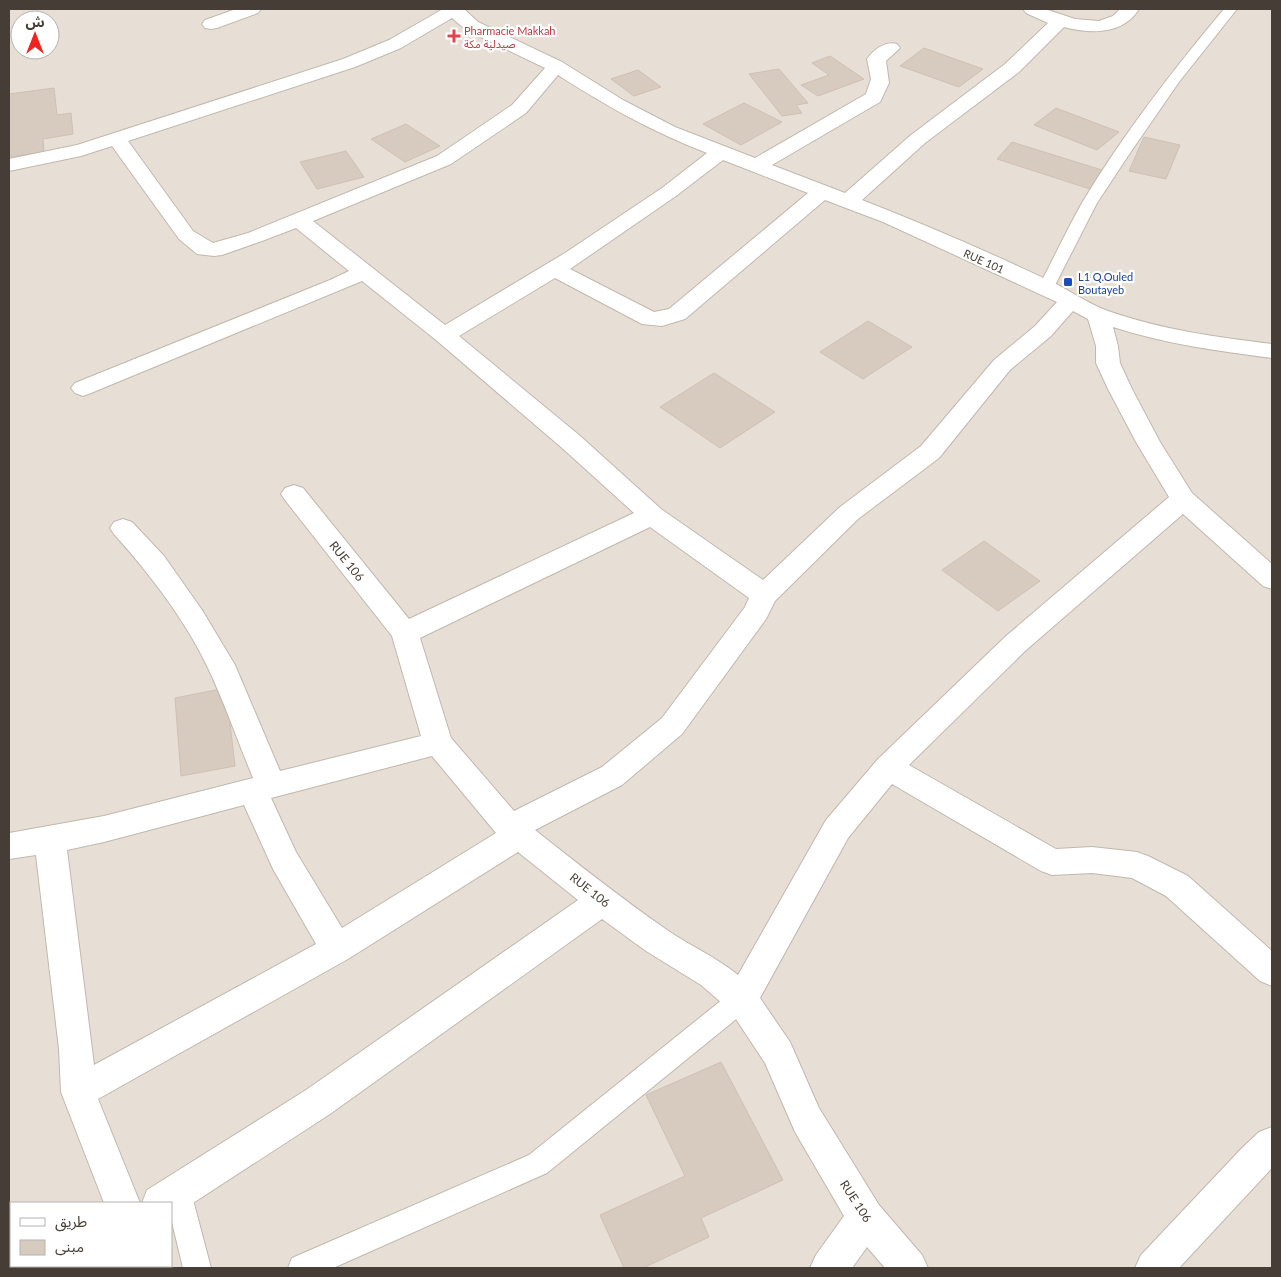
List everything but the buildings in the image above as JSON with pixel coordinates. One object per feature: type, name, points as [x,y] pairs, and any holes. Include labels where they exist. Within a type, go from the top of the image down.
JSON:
[{"type":"street","points":[[211,24],[252,9]]},
{"type":"street","points":[[9,165],[81,150],[374,54],[421,30],[453,9]]},
{"type":"street","name":"RUE 101","points":[[453,9],[472,26],[556,66],[616,104],[668,131],[848,201],[1046,288],[1098,315],[1158,334],[1214,344],[1272,351]]},
{"type":"street","points":[[1032,9],[1060,21],[1100,26],[1119,20],[1130,9]]},
{"type":"street","points":[[848,201],[918,139],[1012,68],[1060,21]]},
{"type":"street","points":[[758,165],[874,98],[881,86],[876,59],[892,48]]},
{"type":"street","points":[[117,139],[186,235],[205,249],[214,250],[230,246],[444,160],[519,109],[556,66]]},
{"type":"street","points":[[444,335],[554,269],[668,192],[711,149]]},
{"type":"street","points":[[554,269],[650,318],[662,320],[677,314],[823,191]]},
{"type":"street","points":[[298,219],[444,335],[570,441],[652,515],[764,595]]},
{"type":"street","points":[[83,388],[338,285],[364,272]]},
{"type":"street","points":[[78,1092],[336,949],[515,831],[612,776],[672,726],[756,612],[764,595],[849,513],[930,452],[1002,366],[1043,331],[1070,301]]},
{"type":"street","points":[[1098,315],[1107,346],[1108,363],[1120,390],[1148,442],[1184,499],[1272,580]]},
{"type":"street","name":"RUE 106","points":[[294,494],[404,633],[438,743],[515,831],[602,901],[657,941],[712,975],[742,999],[778,1054],[807,1120],[866,1218],[909,1268]]},
{"type":"street","points":[[742,999],[836,829],[888,767],[1015,644],[1184,499]]},
{"type":"street","points":[[404,633],[652,515]]},
{"type":"street","points":[[123,528],[155,563],[192,617],[221,665],[284,860],[336,949]]},
{"type":"street","points":[[9,846],[104,829],[438,743]]},
{"type":"street","points":[[888,767],[1052,862],[1092,860],[1137,865],[1177,886],[1272,971]]},
{"type":"street","points":[[50,840],[76,1049],[78,1092],[122,1202]]},
{"type":"street","points":[[169,1198],[318,1102],[602,901]]},
{"type":"street","points":[[1154,1268],[1272,1144]]},
{"type":"street","points":[[827,1267],[866,1218]]},
{"type":"lane","points":[[1046,288],[1090,204],[1146,117],[1204,40],[1231,9]]},
{"type":"lane","points":[[302,1268],[538,1164],[742,999]]},
{"type":"lane","points":[[172,1206],[197,1268]]},
{"type":"shaded area","points":[[9,9],[1272,9],[1272,1268],[9,1268]]},
{"type":"place","name":"Pharmacie Makkah صيدلية مكة","points":[[454,36]]},
{"type":"place","name":"L1 Q.Ouled Boutayeb","points":[[1068,282]]}]
